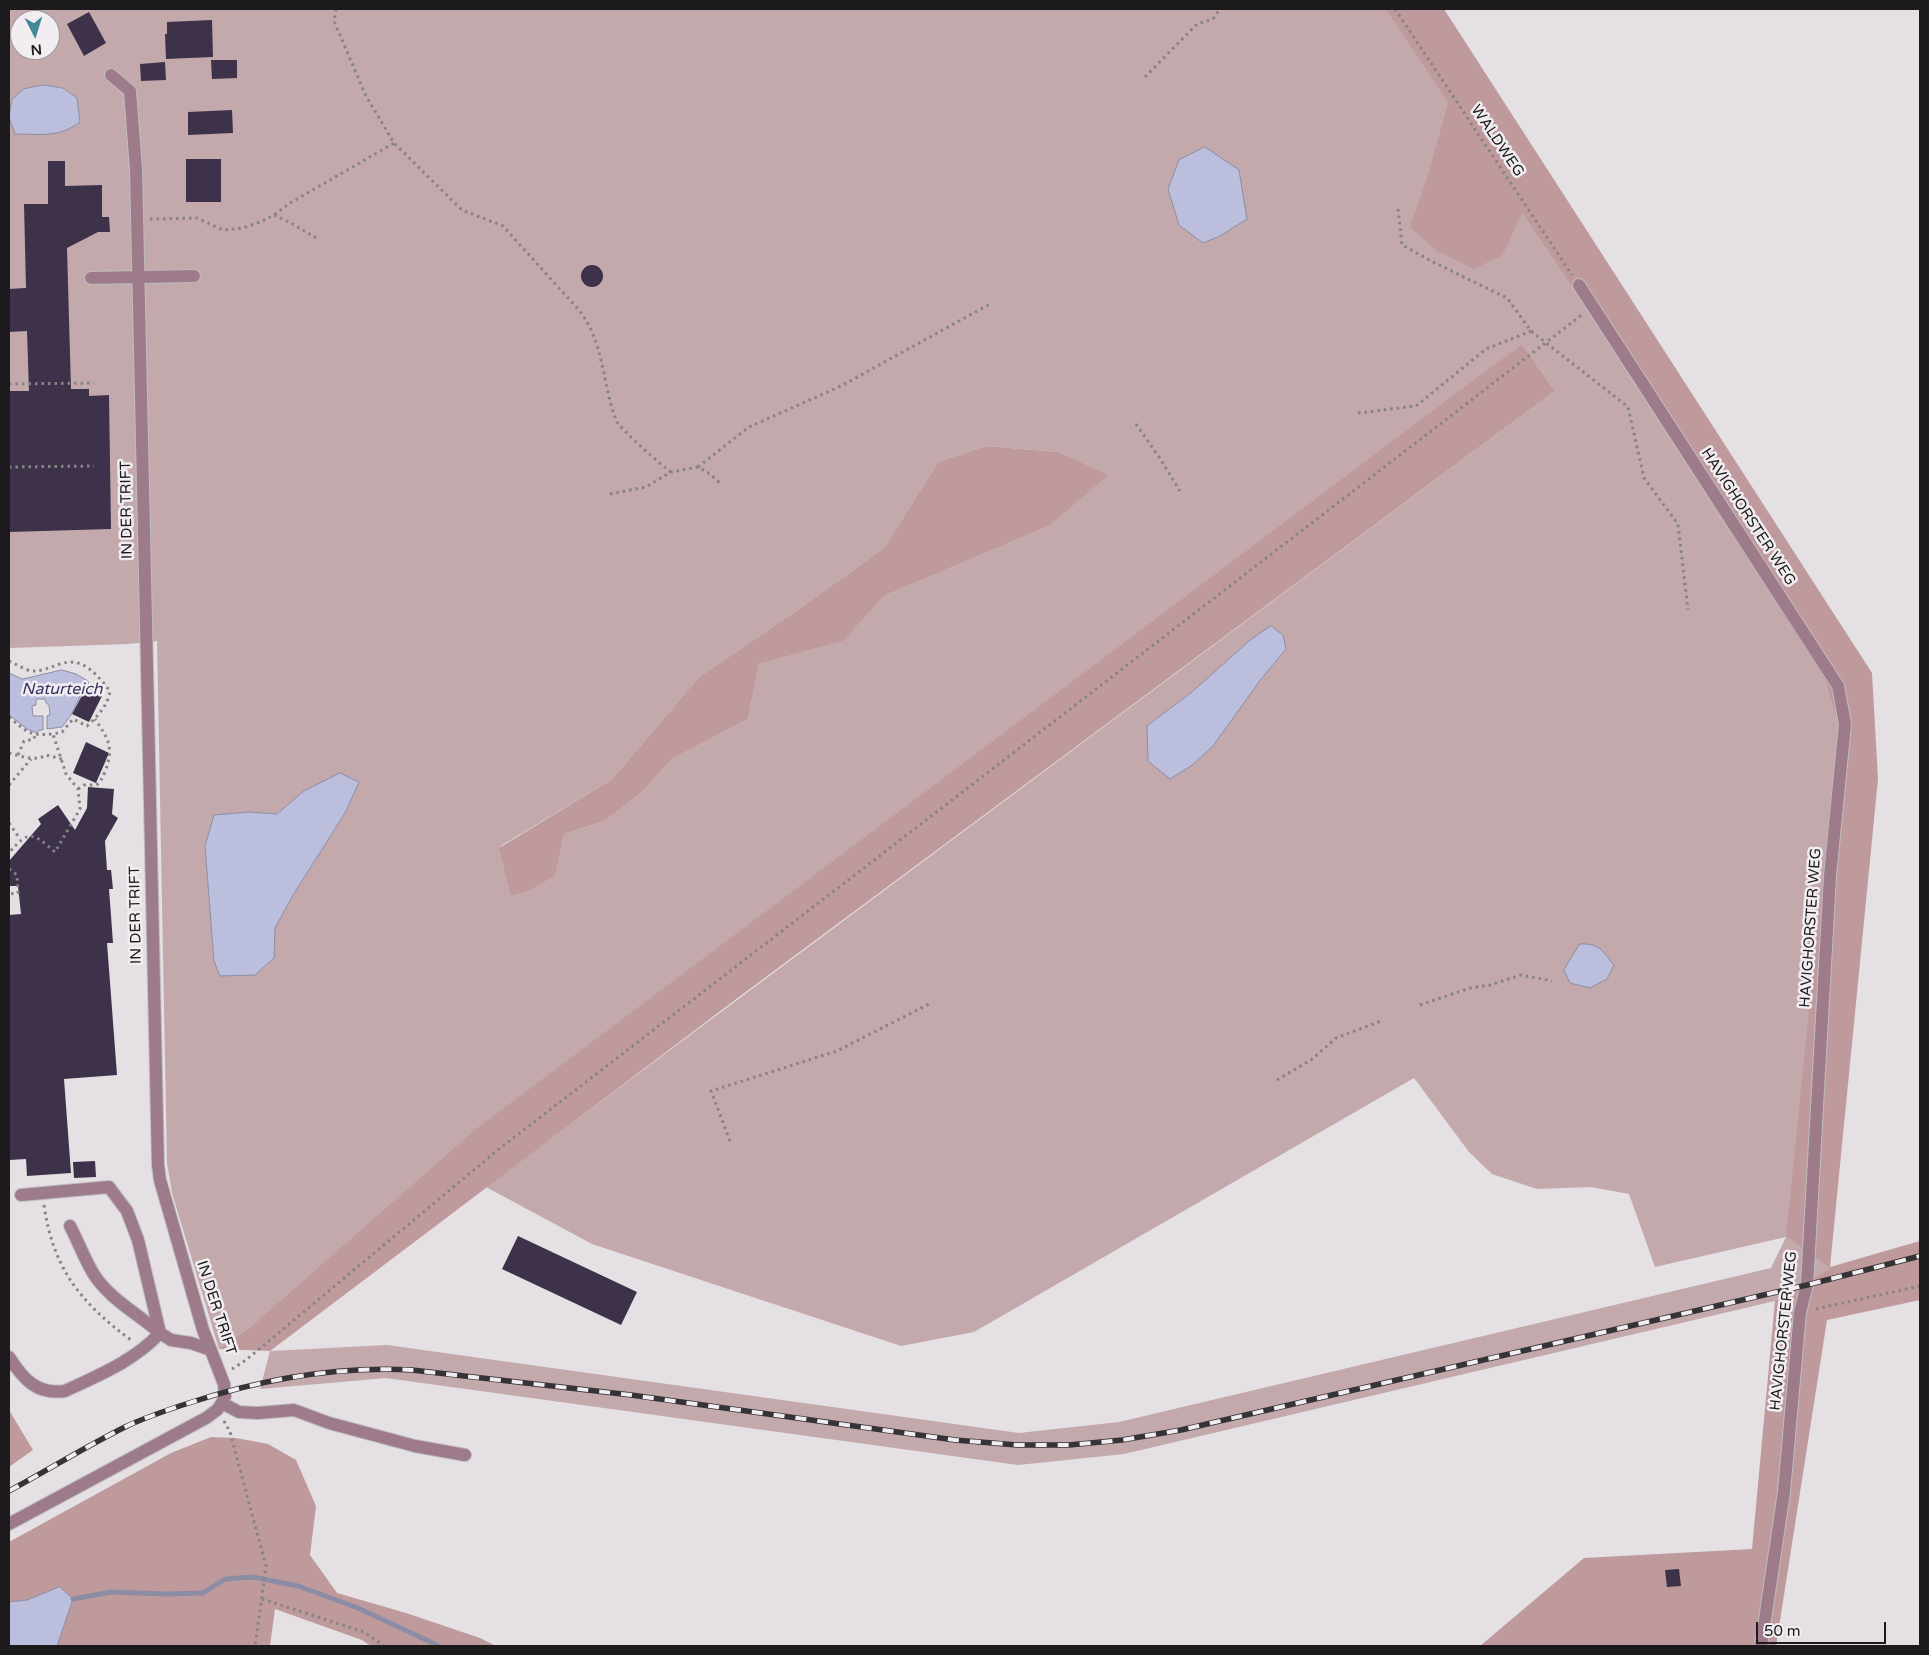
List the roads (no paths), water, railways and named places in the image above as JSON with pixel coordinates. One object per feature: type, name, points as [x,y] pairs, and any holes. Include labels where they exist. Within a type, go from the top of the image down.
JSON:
[{"type":"street","name":"IN DER TRIFT","points":[[111,75],[130,91],[136,169],[158,1165],[165,1199],[203,1330],[225,1391],[220,1406]]},
{"type":"street","points":[[91,278],[194,276]]},
{"type":"street","name":"HAVIGHORSTER WEG","points":[[1579,285],[1838,686],[1844,724],[1830,876],[1807,1285],[1800,1312],[1784,1492],[1761,1646]]},
{"type":"street","points":[[22,1195],[109,1187],[127,1211],[138,1240],[160,1333]]},
{"type":"street","points":[[70,1226],[93,1273],[126,1307],[171,1340],[191,1343],[211,1350]]},
{"type":"street","points":[[9,1357],[35,1387],[43,1391],[54,1392],[65,1390],[123,1363],[147,1347],[160,1333]]},
{"type":"street","points":[[9,1524],[206,1418],[220,1406],[239,1412],[258,1413],[294,1410],[329,1423],[415,1446],[465,1455]]},
{"type":"water","points":[[43,85],[63,88],[77,98],[80,122],[57,133],[15,134],[9,117],[12,99],[24,89]]},
{"type":"water","points":[[1205,147],[1239,170],[1247,219],[1220,236],[1203,243],[1179,225],[1168,189],[1179,160]]},
{"type":"water","points":[[1271,626],[1283,635],[1286,649],[1261,679],[1213,746],[1191,766],[1170,779],[1148,761],[1147,726],[1192,692],[1249,641]]},
{"type":"water","name":"Naturteich","points":[[62,670],[76,674],[88,681],[89,685],[86,684],[71,715],[62,727],[47,729],[47,716],[50,715],[49,705],[45,699],[36,699],[36,705],[32,706],[33,716],[43,716],[43,730],[39,730],[37,733],[27,729],[9,715],[9,673],[22,679]]},
{"type":"water","points":[[340,773],[359,782],[345,813],[293,895],[275,928],[274,958],[255,975],[220,976],[214,961],[205,846],[214,815],[249,812],[277,814],[304,791]]},
{"type":"water","points":[[1580,944],[1592,945],[1600,949],[1614,965],[1607,979],[1590,988],[1570,983],[1564,970]]},
{"type":"water","points":[[60,1587],[73,1599],[57,1646],[9,1646],[9,1602],[27,1600]]},
{"type":"waterway","points":[[73,1599],[111,1592],[203,1593],[225,1579],[253,1577],[298,1586],[358,1608],[439,1646]]},
{"type":"railway","points":[[9,1491],[95,1442],[125,1427],[167,1410],[219,1394],[273,1381],[329,1372],[356,1370],[412,1370],[631,1395],[955,1440],[1017,1445],[1069,1445],[1122,1440],[1181,1430],[1807,1285],[1920,1256]]}]
